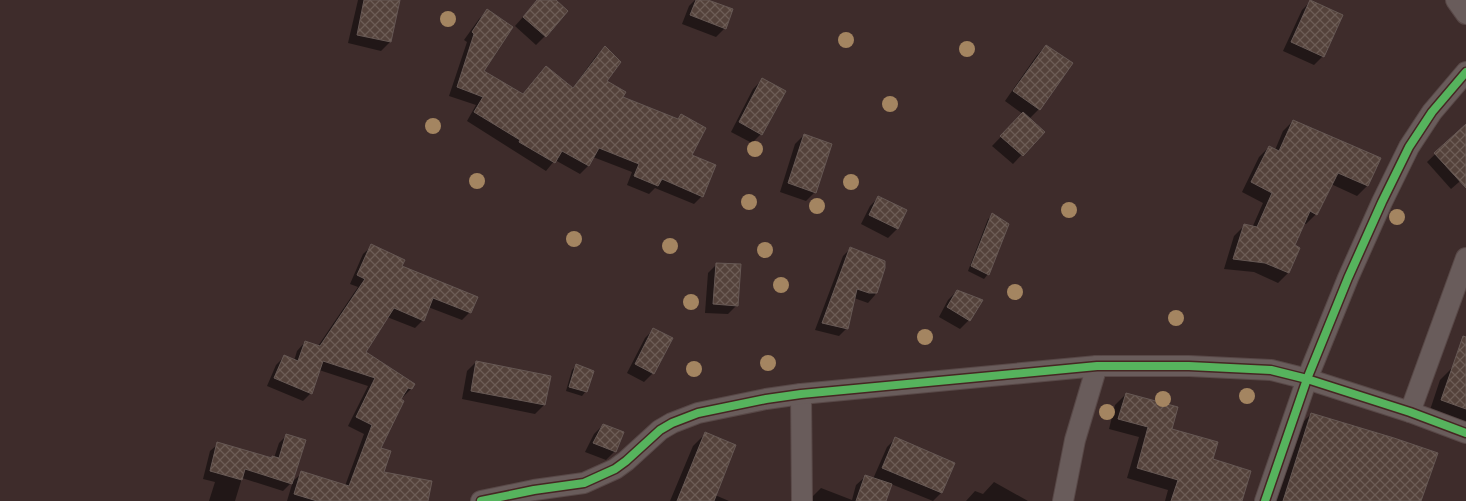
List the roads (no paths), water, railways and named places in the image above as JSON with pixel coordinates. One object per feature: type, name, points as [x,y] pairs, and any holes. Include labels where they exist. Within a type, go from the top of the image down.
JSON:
[{"type":"street","points":[[1456,0],[1466,14]]},
{"type":"street","points":[[1265,501],[1307,379],[1348,278],[1410,146],[1432,112],[1466,72]]},
{"type":"street","points":[[1410,412],[1466,258]]},
{"type":"street","points":[[1063,501],[1075,440],[1097,366]]},
{"type":"street","points":[[481,501],[534,490],[584,483],[615,469],[660,430],[698,413],[801,394],[1097,366],[1189,366],[1271,370],[1307,379],[1410,412],[1466,433]]},
{"type":"street","points":[[801,394],[802,501]]}]
